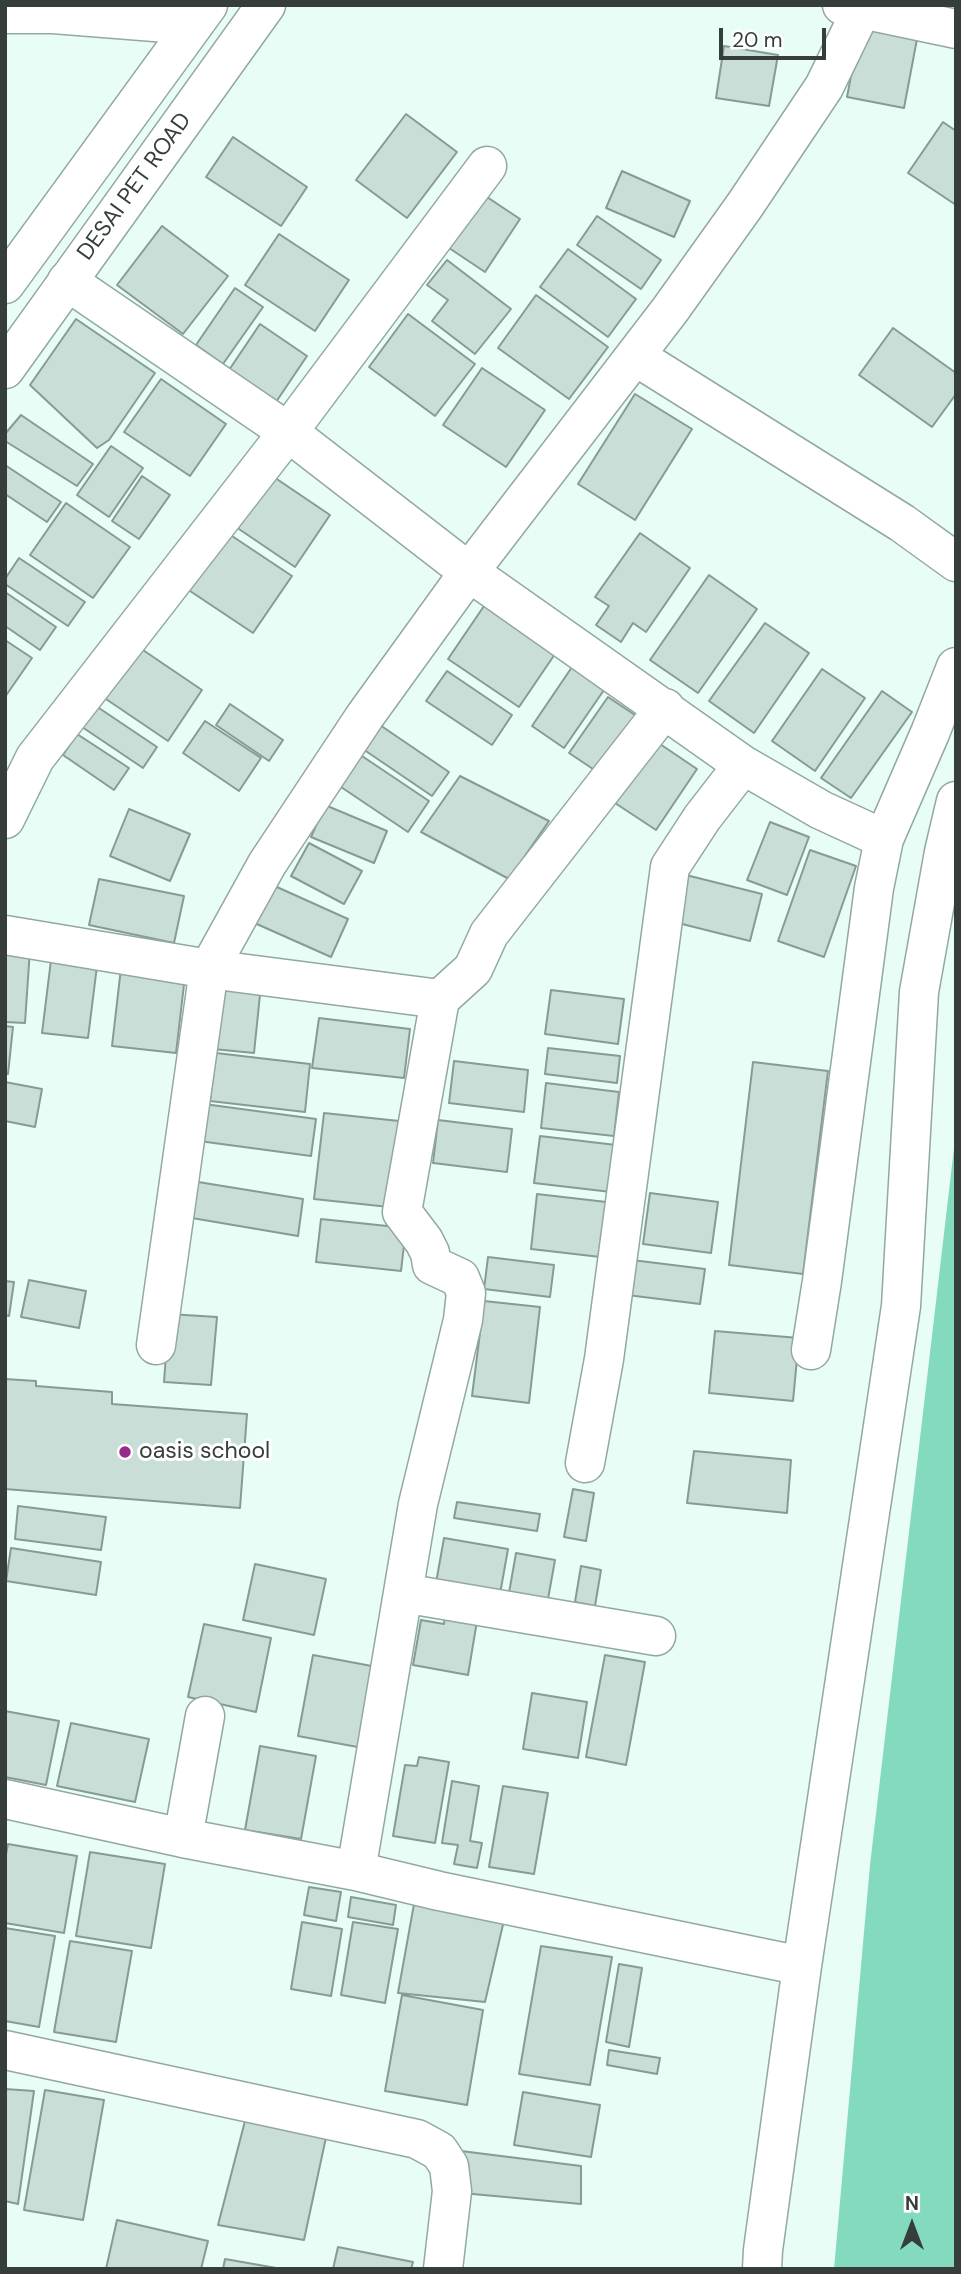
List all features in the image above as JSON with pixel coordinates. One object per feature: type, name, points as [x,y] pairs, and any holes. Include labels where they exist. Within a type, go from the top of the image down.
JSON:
[{"type":"street","name":"DESAI PET ROAD","points":[[5,369],[266,5]]},
{"type":"street","points":[[156,1345],[209,969],[267,864],[365,716],[469,572],[635,356],[745,205],[824,88],[854,6],[956,29]]},
{"type":"street","points":[[5,14],[53,9],[201,15]]},
{"type":"street","points":[[5,284],[201,15]]},
{"type":"street","points":[[5,819],[35,758],[288,432],[487,166]]},
{"type":"street","points":[[67,281],[288,432],[469,572],[743,765],[821,810],[884,839]]},
{"type":"street","points":[[635,356],[890,516],[956,562]]},
{"type":"street","points":[[811,1350],[872,902],[884,839],[956,667]]},
{"type":"street","points":[[356,1871],[418,1504],[463,1320],[466,1293],[460,1278],[432,1265],[427,1247],[402,1212],[440,999],[473,969],[489,934],[665,708]]},
{"type":"street","points":[[585,1463],[604,1359],[670,867],[702,818],[743,765]]},
{"type":"street","points":[[762,2269],[802,1966],[901,1306],[919,992],[956,801]]},
{"type":"street","points":[[5,935],[209,969],[440,999]]},
{"type":"street","points":[[403,1593],[656,1636]]},
{"type":"street","points":[[183,1838],[205,1716]]},
{"type":"street","points":[[5,1799],[802,1966]]},
{"type":"street","points":[[5,2050],[417,2139],[439,2151],[449,2166],[452,2191],[443,2269]]},
{"type":"shaded area","points":[[956,1131],[956,2269],[834,2269],[870,1865]]},
{"type":"building","points":[[860,28],[917,39],[904,108],[847,97]]},
{"type":"building","points":[[724,46],[778,55],[769,106],[716,98]]},
{"type":"building","points":[[406,114],[457,152],[407,218],[356,180]]},
{"type":"building","points":[[943,122],[956,131],[956,205],[908,173]]},
{"type":"building","points":[[233,137],[307,187],[281,226],[206,177]]},
{"type":"building","points":[[622,171],[690,201],[674,237],[606,208]]},
{"type":"building","points":[[484,195],[520,219],[485,272],[449,248]]},
{"type":"building","points":[[597,216],[661,260],[641,289],[577,245]]},
{"type":"building","points":[[162,226],[228,276],[183,334],[117,285]]},
{"type":"building","points":[[279,234],[349,280],[315,331],[245,285]]},
{"type":"building","points":[[568,249],[636,299],[608,337],[540,287]]},
{"type":"building","points":[[447,260],[511,309],[475,354],[432,321],[448,300],[427,285]]},
{"type":"building","points":[[235,288],[263,307],[223,364],[196,345]]},
{"type":"building","points":[[536,295],[608,347],[569,399],[498,348]]},
{"type":"building","points":[[408,314],[475,364],[435,416],[369,367]]},
{"type":"building","points":[[76,319],[155,373],[109,440],[97,448],[30,385]]},
{"type":"building","points":[[260,324],[307,356],[274,405],[227,373]]},
{"type":"building","points":[[893,328],[956,373],[956,394],[932,427],[859,375]]},
{"type":"building","points":[[482,368],[545,410],[506,467],[443,425]]},
{"type":"building","points":[[161,379],[226,424],[190,476],[124,432]]},
{"type":"building","points":[[635,394],[692,429],[635,520],[578,484]]},
{"type":"building","points":[[21,415],[93,464],[77,486],[5,441],[5,434]]},
{"type":"building","points":[[111,446],[143,468],[109,517],[77,495]]},
{"type":"building","points":[[5,465],[61,502],[47,522],[5,494]]},
{"type":"building","points":[[265,471],[330,515],[295,567],[230,523]]},
{"type":"building","points":[[142,476],[170,495],[139,539],[112,521]]},
{"type":"building","points":[[66,503],[130,547],[93,598],[30,555]]},
{"type":"building","points":[[226,532],[292,576],[253,633],[187,589]]},
{"type":"building","points":[[640,533],[690,568],[646,632],[633,623],[621,642],[596,625],[609,606],[595,597]]},
{"type":"building","points":[[19,558],[85,602],[68,626],[5,584],[5,579]]},
{"type":"building","points":[[709,575],[757,609],[698,693],[650,660]]},
{"type":"building","points":[[5,592],[56,627],[40,650],[5,626]]},
{"type":"building","points":[[484,606],[555,654],[519,707],[448,659]]},
{"type":"building","points":[[765,623],[809,653],[754,733],[709,701]]},
{"type":"building","points":[[5,640],[32,658],[5,697]]},
{"type":"building","points":[[137,646],[202,690],[168,741],[103,697]]},
{"type":"building","points":[[572,667],[604,690],[564,748],[532,726]]},
{"type":"building","points":[[822,669],[865,698],[815,771],[772,741]]},
{"type":"building","points":[[447,671],[512,715],[492,745],[426,701]]},
{"type":"building","points":[[882,691],[912,712],[851,798],[821,778]]},
{"type":"building","points":[[608,697],[644,721],[605,777],[569,753]]},
{"type":"building","points":[[230,704],[283,740],[269,761],[216,725]]},
{"type":"building","points":[[96,706],[157,747],[143,768],[82,727]]},
{"type":"building","points":[[205,721],[261,758],[239,791],[183,753]]},
{"type":"building","points":[[374,721],[449,772],[432,796],[357,745]]},
{"type":"building","points":[[77,734],[129,768],[114,790],[63,755]]},
{"type":"building","points":[[657,742],[697,769],[656,830],[615,803]]},
{"type":"building","points":[[359,754],[429,801],[408,832],[338,785]]},
{"type":"building","points":[[460,776],[549,821],[509,879],[421,832]]},
{"type":"building","points":[[325,805],[387,831],[374,863],[311,837]]},
{"type":"building","points":[[129,809],[190,834],[170,881],[110,856]]},
{"type":"building","points":[[770,822],[809,837],[787,895],[747,880]]},
{"type":"building","points":[[309,843],[362,871],[344,904],[291,876]]},
{"type":"building","points":[[810,850],[856,866],[824,957],[778,941]]},
{"type":"building","points":[[686,875],[762,894],[750,941],[674,922]]},
{"type":"building","points":[[99,879],[184,896],[174,943],[89,925]]},
{"type":"building","points":[[268,883],[348,919],[331,957],[250,921]]},
{"type":"building","points":[[5,948],[30,949],[25,1023],[5,1022]]},
{"type":"building","points":[[52,952],[98,958],[88,1038],[42,1033]]},
{"type":"building","points":[[121,968],[185,976],[176,1053],[112,1046]]},
{"type":"building","points":[[222,981],[261,985],[254,1053],[213,1049]]},
{"type":"building","points":[[551,990],[624,999],[618,1044],[545,1034]]},
{"type":"building","points":[[319,1018],[410,1029],[404,1078],[312,1068]]},
{"type":"building","points":[[5,1026],[13,1027],[8,1074],[5,1073]]},
{"type":"building","points":[[548,1048],[620,1056],[617,1083],[545,1074]]},
{"type":"building","points":[[216,1053],[310,1064],[305,1112],[210,1101]]},
{"type":"building","points":[[454,1061],[528,1070],[524,1112],[449,1103]]},
{"type":"building","points":[[753,1062],[828,1071],[803,1274],[729,1265]]},
{"type":"building","points":[[5,1082],[42,1089],[35,1127],[5,1121]]},
{"type":"building","points":[[546,1083],[619,1092],[614,1136],[541,1128]]},
{"type":"building","points":[[204,1104],[316,1119],[311,1156],[199,1141]]},
{"type":"building","points":[[324,1113],[399,1121],[389,1207],[314,1199]]},
{"type":"building","points":[[438,1120],[512,1129],[507,1172],[433,1163]]},
{"type":"building","points":[[540,1136],[616,1145],[611,1192],[534,1183]]},
{"type":"building","points":[[192,1181],[303,1199],[298,1236],[186,1217]]},
{"type":"building","points":[[650,1193],[718,1202],[711,1253],[643,1244]]},
{"type":"building","points":[[537,1194],[615,1203],[609,1258],[531,1249]]},
{"type":"building","points":[[321,1219],[406,1228],[401,1271],[316,1262]]},
{"type":"building","points":[[488,1257],[554,1265],[550,1297],[484,1289]]},
{"type":"building","points":[[632,1260],[705,1269],[700,1304],[627,1295]]},
{"type":"building","points":[[29,1280],[86,1291],[79,1328],[21,1317]]},
{"type":"building","points":[[5,1281],[14,1282],[9,1316],[5,1315]]},
{"type":"building","points":[[484,1301],[540,1307],[529,1403],[472,1396]]},
{"type":"building","points":[[169,1314],[217,1317],[211,1385],[164,1382]]},
{"type":"building","points":[[715,1331],[799,1338],[793,1401],[709,1393]]},
{"type":"building","name":"oasis school","points":[[5,1379],[36,1381],[36,1386],[112,1392],[112,1404],[247,1414],[240,1508],[5,1489]]},
{"type":"building","points":[[694,1451],[791,1460],[787,1513],[687,1503]]},
{"type":"building","points":[[573,1489],[594,1493],[586,1541],[564,1537]]},
{"type":"building","points":[[457,1502],[540,1514],[537,1531],[454,1518]]},
{"type":"building","points":[[18,1506],[106,1517],[101,1550],[15,1539]]},
{"type":"building","points":[[444,1538],[508,1549],[500,1594],[436,1583]]},
{"type":"building","points":[[11,1548],[101,1562],[96,1595],[6,1581]]},
{"type":"building","points":[[516,1553],[555,1560],[548,1599],[509,1593]]},
{"type":"building","points":[[255,1564],[326,1579],[314,1635],[243,1620]]},
{"type":"building","points":[[581,1566],[601,1570],[595,1606],[575,1602]]},
{"type":"building","points":[[445,1616],[477,1621],[468,1675],[413,1665],[421,1620],[444,1624]]},
{"type":"building","points":[[204,1624],[271,1638],[256,1712],[188,1697]]},
{"type":"building","points":[[313,1655],[377,1667],[363,1748],[298,1736]]},
{"type":"building","points":[[605,1655],[645,1662],[626,1765],[586,1757]]},
{"type":"building","points":[[532,1693],[587,1702],[578,1758],[523,1749]]},
{"type":"building","points":[[5,1711],[59,1721],[46,1785],[5,1777]]},
{"type":"building","points":[[71,1723],[149,1739],[135,1802],[57,1786]]},
{"type":"building","points":[[260,1746],[316,1756],[301,1839],[245,1830]]},
{"type":"building","points":[[419,1757],[449,1762],[435,1843],[393,1836],[405,1765],[417,1766]]},
{"type":"building","points":[[452,1781],[479,1786],[470,1841],[482,1843],[477,1868],[454,1864],[458,1845],[442,1843]]},
{"type":"building","points":[[503,1786],[548,1793],[534,1874],[489,1867]]},
{"type":"building","points":[[8,1844],[77,1856],[64,1933],[5,1923],[5,1859]]},
{"type":"building","points":[[90,1852],[165,1864],[151,1948],[76,1936]]},
{"type":"building","points":[[309,1887],[341,1892],[336,1921],[304,1915]]},
{"type":"building","points":[[351,1897],[396,1905],[393,1925],[348,1917]]},
{"type":"building","points":[[414,1904],[505,1916],[485,2002],[398,1993]]},
{"type":"building","points":[[302,1922],[342,1929],[331,1996],[291,1989]]},
{"type":"building","points":[[353,1922],[398,1929],[385,2003],[341,1995]]},
{"type":"building","points":[[5,1928],[55,1936],[39,2027],[5,2021]]},
{"type":"building","points":[[70,1941],[132,1951],[116,2042],[54,2032]]},
{"type":"building","points":[[541,1946],[612,1957],[590,2085],[519,2074]]},
{"type":"building","points":[[619,1964],[642,1968],[629,2047],[606,2042]]},
{"type":"building","points":[[402,1995],[483,2010],[467,2105],[385,2091]]},
{"type":"building","points":[[609,2050],[660,2058],[657,2074],[607,2065]]},
{"type":"building","points":[[5,2089],[34,2091],[18,2204],[5,2201]]},
{"type":"building","points":[[45,2090],[104,2100],[83,2220],[24,2210]]},
{"type":"building","points":[[523,2092],[600,2105],[591,2157],[514,2145]]},
{"type":"building","points":[[245,2121],[328,2128],[304,2240],[218,2225]]},
{"type":"building","points":[[461,2151],[581,2166],[581,2204],[462,2193]]},
{"type":"building","points":[[117,2220],[208,2241],[201,2269],[106,2269]]},
{"type":"building","points":[[338,2247],[413,2262],[411,2269],[333,2269]]},
{"type":"building","points":[[225,2259],[282,2269],[223,2269]]},
{"type":"place","name":"oasis school","points":[[125,1452]]}]
